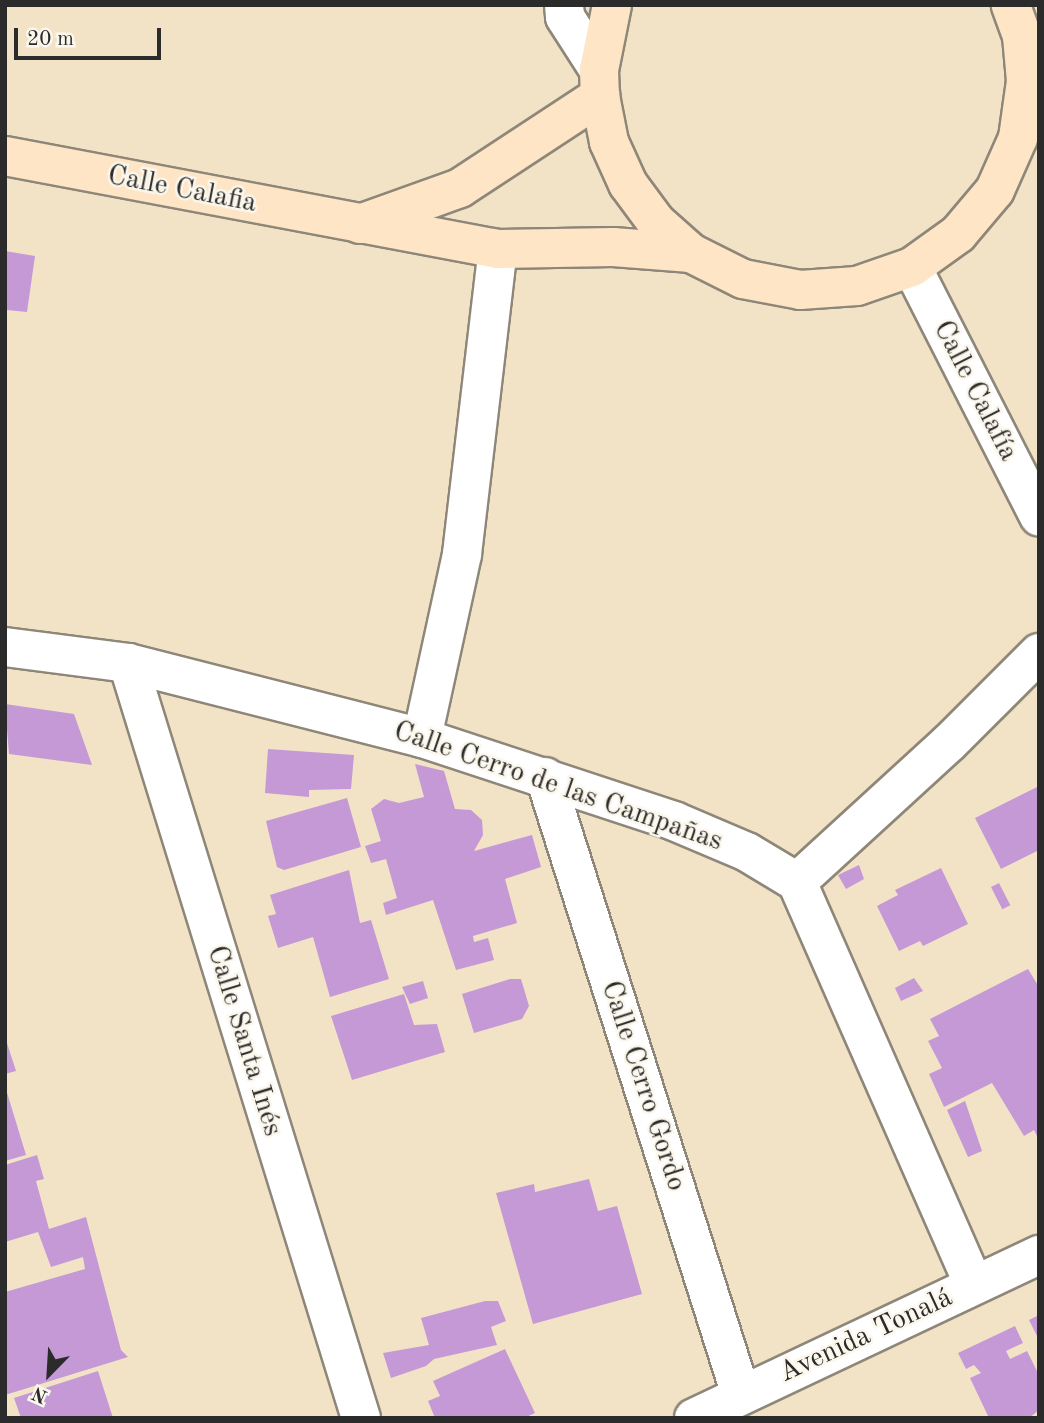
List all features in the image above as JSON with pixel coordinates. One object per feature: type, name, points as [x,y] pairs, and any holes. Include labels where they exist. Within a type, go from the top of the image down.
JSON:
[{"type":"street","points":[[564,5],[565,16],[600,83]]},
{"type":"street","points":[[612,5],[600,83],[609,142],[628,184],[656,222],[691,253],[743,279],[800,290],[858,286],[912,267],[958,234],[995,190],[1018,138],[1032,69],[1012,5]]},
{"type":"street","points":[[358,225],[460,188],[600,83]]},
{"type":"street","name":"Calle Calafia","points":[[5,156],[358,225],[498,249],[613,247],[691,253]]},
{"type":"street","points":[[422,738],[462,554],[498,249]]},
{"type":"street","name":"Calle Calafía","points":[[912,267],[1039,516]]},
{"type":"street","name":"Calle Cerro de las Campañas","points":[[5,647],[128,663],[422,738],[674,821],[747,852],[797,883]]},
{"type":"street","points":[[974,1285],[797,883],[950,742],[1039,653]]},
{"type":"street","name":"Calle Santa Inés","points":[[128,663],[360,1418]]},
{"type":"street","name":"Calle Cerro Gordo","points":[[545,777],[741,1395]]},
{"type":"street","name":"Avenida Tonalá","points":[[694,1418],[1039,1255]]},
{"type":"building","points":[[5,251],[35,256],[27,312],[7,310]]},
{"type":"building","points":[[5,704],[74,714],[92,765],[9,754]]},
{"type":"building","points":[[268,749],[354,755],[351,789],[309,790],[309,797],[265,793]]},
{"type":"building","points":[[415,764],[444,771],[455,809],[471,810],[482,820],[483,835],[474,851],[532,835],[541,867],[505,879],[517,923],[473,936],[474,942],[488,938],[494,960],[456,970],[433,900],[386,915],[383,903],[397,898],[386,859],[371,863],[365,846],[381,841],[371,809],[384,799],[399,803],[424,797]]},
{"type":"building","points":[[1039,786],[1039,850],[1001,869],[975,818]]},
{"type":"building","points":[[347,798],[361,847],[284,870],[277,867],[266,821]]},
{"type":"building","points":[[859,865],[864,879],[846,889],[838,875]]},
{"type":"building","points":[[941,868],[968,924],[923,946],[920,941],[899,951],[877,906],[898,895],[895,890]]},
{"type":"building","points":[[349,870],[360,923],[371,920],[389,979],[330,997],[313,937],[278,948],[268,916],[276,914],[270,895]]},
{"type":"building","points":[[999,883],[1010,905],[1002,909],[991,887]]},
{"type":"building","points":[[1028,969],[1039,987],[1039,1140],[1034,1130],[1024,1136],[992,1083],[944,1107],[929,1074],[942,1068],[928,1041],[939,1036],[930,1019]]},
{"type":"building","points":[[914,978],[923,991],[901,1001],[895,988]]},
{"type":"building","points":[[510,979],[521,979],[529,1006],[522,1019],[474,1033],[462,994]]},
{"type":"building","points":[[423,981],[428,998],[410,1004],[402,987]]},
{"type":"building","points":[[404,994],[414,1025],[437,1024],[445,1052],[352,1080],[331,1016]]},
{"type":"building","points":[[5,1037],[16,1071],[5,1074]]},
{"type":"building","points":[[5,1086],[26,1155],[5,1161]]},
{"type":"building","points":[[965,1101],[982,1151],[968,1157],[947,1110]]},
{"type":"building","points":[[37,1155],[44,1179],[36,1181],[49,1229],[86,1217],[121,1350],[128,1357],[5,1395],[5,1292],[85,1269],[83,1257],[51,1267],[38,1232],[5,1242],[5,1165]]},
{"type":"building","points":[[589,1179],[598,1211],[617,1206],[642,1294],[533,1324],[496,1193],[534,1184],[535,1192]]},
{"type":"building","points":[[485,1301],[498,1301],[506,1321],[491,1327],[497,1345],[434,1359],[426,1366],[391,1378],[383,1353],[429,1345],[421,1318]]},
{"type":"building","points":[[1039,1315],[1039,1340],[1029,1320]]},
{"type":"building","points":[[1015,1326],[1023,1343],[1006,1351],[1010,1359],[1027,1351],[1039,1375],[1039,1410],[1029,1418],[989,1418],[970,1378],[981,1373],[974,1365],[966,1369],[958,1353]]},
{"type":"building","points":[[505,1349],[535,1413],[524,1418],[435,1418],[428,1401],[440,1396],[433,1381]]},
{"type":"building","points":[[98,1371],[113,1418],[21,1418],[14,1398]]}]
